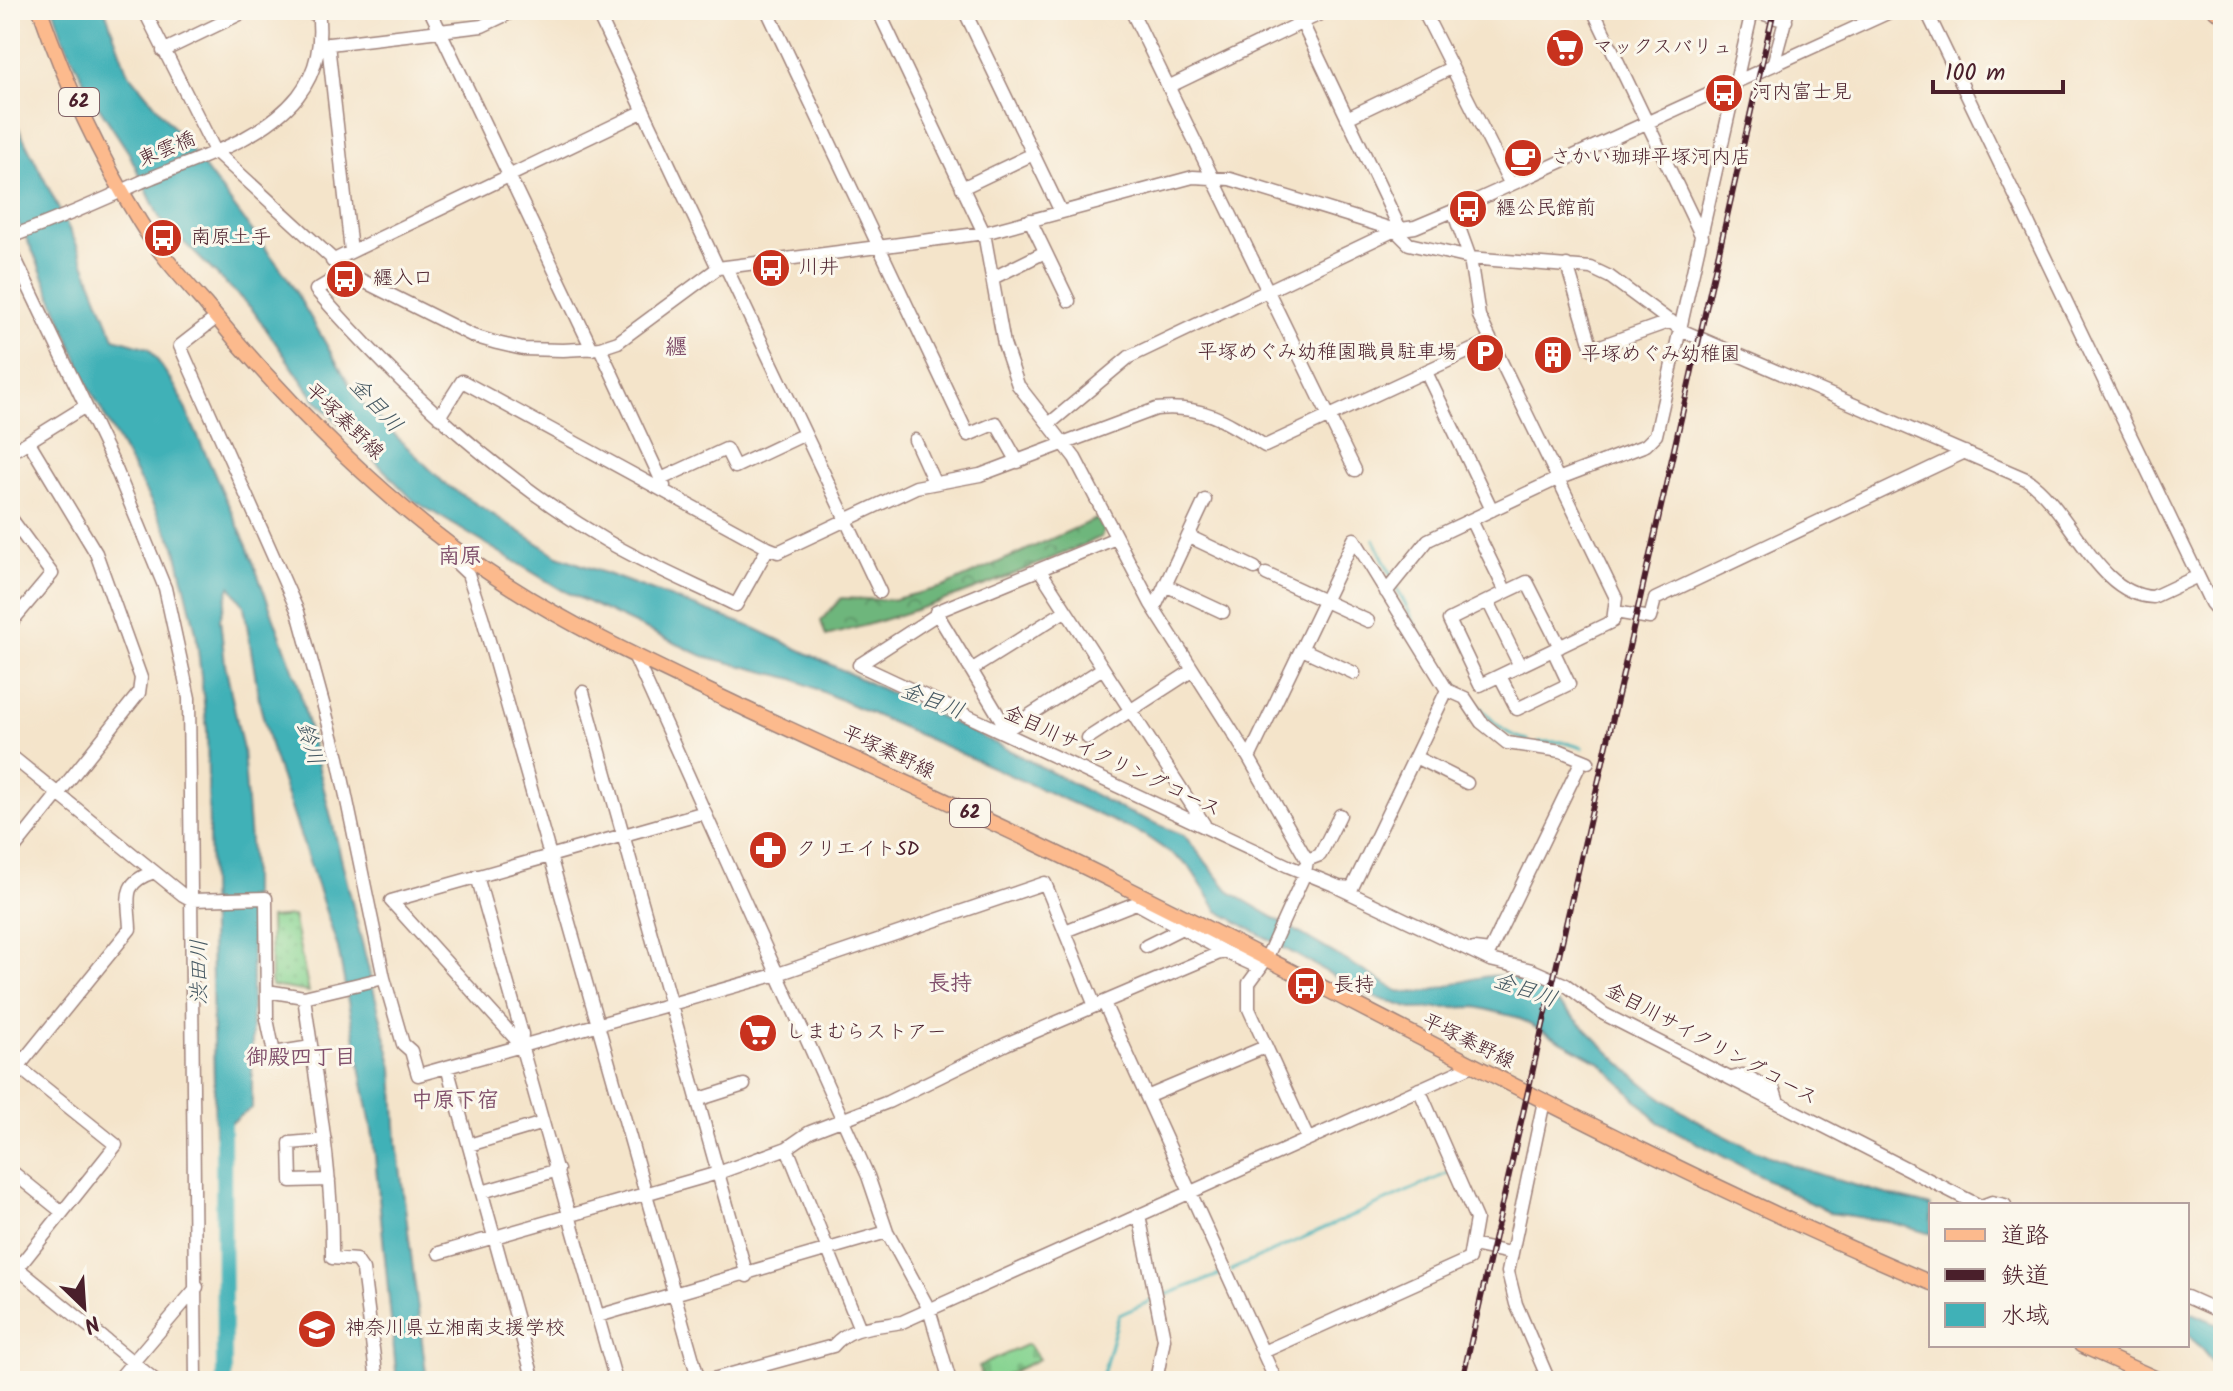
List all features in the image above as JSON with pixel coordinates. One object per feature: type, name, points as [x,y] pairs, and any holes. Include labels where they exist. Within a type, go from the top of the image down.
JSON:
[{"type":"main road","name":"平塚秦野線","points":[[40,10],[64,72],[124,191],[154,242],[216,318],[353,459],[446,543],[543,606],[634,655],[1113,881],[1263,963],[1794,1223],[1929,1282]]},
{"type":"main road","points":[[2215,10],[2223,16]]},
{"type":"main road","points":[[2085,1347],[2161,1381]]},
{"type":"street","points":[[144,10],[213,152],[332,261],[346,272],[473,336],[523,349],[596,349],[630,335],[722,268],[984,233],[1171,182],[1230,179],[1398,230]]},
{"type":"street","points":[[163,51],[248,10]]},
{"type":"street","points":[[302,10],[319,13],[351,251]]},
{"type":"street","points":[[430,10],[667,492]]},
{"type":"street","points":[[324,44],[482,26],[516,10]]},
{"type":"street","points":[[596,10],[880,592]]},
{"type":"street","points":[[767,10],[968,435],[996,423],[1018,462]]},
{"type":"street","points":[[878,10],[984,233],[1012,372],[1030,402],[1064,442],[1154,609],[1249,758],[1305,871]]},
{"type":"street","points":[[964,10],[1061,212]]},
{"type":"street","points":[[1131,10],[1355,470]]},
{"type":"street","points":[[1296,10],[1398,230],[1409,244],[1470,258],[1591,268],[1610,277],[1683,331],[1965,452],[2040,488],[2099,566],[2131,590],[2153,597],[2198,576]]},
{"type":"street","points":[[1168,87],[1328,10]]},
{"type":"street","points":[[1423,10],[1510,183]]},
{"type":"street","points":[[1593,10],[1702,237]]},
{"type":"street","points":[[1049,424],[1129,357],[1398,230],[1453,211],[1646,120],[1894,10]]},
{"type":"street","points":[[1926,10],[2211,603],[2223,617]]},
{"type":"street","points":[[1386,592],[1428,540],[1555,480],[1646,445],[1656,435],[1683,331],[1752,11],[1787,15],[1773,65]]},
{"type":"street","name":"東雲橋","points":[[10,237],[213,152],[285,109],[309,80],[324,44]]},
{"type":"street","points":[[1347,118],[1451,68]]},
{"type":"street","points":[[332,261],[644,111]]},
{"type":"street","points":[[962,188],[1033,154]]},
{"type":"street","points":[[1453,211],[1470,258],[1479,316],[1526,409],[1555,480],[1616,598],[1613,621],[1556,648],[1500,676],[1480,685],[1449,620],[1527,582],[1556,648],[1569,684],[1517,709],[1500,676]]},
{"type":"street","points":[[1030,220],[1069,301]]},
{"type":"street","points":[[10,248],[116,469],[154,560],[181,651],[189,698],[196,1381]]},
{"type":"street","points":[[993,278],[1045,252]]},
{"type":"street","points":[[1567,265],[1592,349],[1671,321]]},
{"type":"street","points":[[346,272],[316,290],[383,364],[500,469],[577,522],[608,541],[736,605],[768,548]]},
{"type":"street","points":[[216,318],[180,346],[298,612],[338,758],[384,978],[403,1044],[411,1051],[418,1075],[778,974],[1045,883],[1099,1005],[1149,1096],[1276,1381]]},
{"type":"street","points":[[439,417],[462,381],[778,552],[934,482],[980,475],[1156,409],[1172,407],[1216,414],[1265,446],[1330,419],[1491,341]]},
{"type":"street","points":[[1426,372],[1492,510]]},
{"type":"street","points":[[10,453],[84,407]]},
{"type":"street","points":[[661,479],[726,449],[735,467],[805,434]]},
{"type":"street","points":[[915,440],[934,482]]},
{"type":"street","points":[[10,854],[139,693],[141,678],[96,553],[29,442]]},
{"type":"street","points":[[1616,612],[1650,618],[1655,599],[1965,452]]},
{"type":"street","points":[[1154,609],[1205,500]]},
{"type":"street","points":[[10,517],[52,574],[10,624]]},
{"type":"street","points":[[1471,520],[1506,592]]},
{"type":"street","points":[[1188,536],[1368,621]]},
{"type":"street","points":[[1103,668],[1010,733],[936,615],[1116,538]]},
{"type":"street","points":[[1249,758],[1354,539],[1447,690],[1465,698],[1481,722],[1507,743],[1561,751],[1585,761],[1490,951],[1462,947]]},
{"type":"street","points":[[446,543],[446,553],[468,574],[482,616],[699,1381]]},
{"type":"street","points":[[1041,572],[1186,802],[1208,829]]},
{"type":"street","points":[[1165,585],[1223,612]]},
{"type":"street","points":[[1488,601],[1520,666]]},
{"type":"street","points":[[971,670],[1065,611]]},
{"type":"street","name":"金目川サイクリングコース","points":[[936,615],[859,665],[1490,960],[1532,970],[1566,985],[1599,1010],[1626,1016],[1643,1028],[1648,1036],[1732,1078],[1743,1075],[1774,1090],[1778,1103],[1862,1148],[1872,1144],[1913,1167],[1915,1175],[1977,1203]]},
{"type":"street","points":[[1302,649],[1354,673]]},
{"type":"street","points":[[634,655],[868,1176],[887,1232],[929,1309],[950,1381]]},
{"type":"street","points":[[1088,738],[1193,670]]},
{"type":"street","points":[[1337,886],[1352,888],[1447,690]]},
{"type":"street","points":[[583,692],[747,1276]]},
{"type":"street","points":[[10,755],[192,900],[266,898],[267,1019],[274,1053],[311,1047]]},
{"type":"street","points":[[1415,757],[1467,783]]},
{"type":"street","points":[[521,1045],[391,901],[705,812]]},
{"type":"street","points":[[1308,1139],[1248,1005],[1250,980],[1263,963],[1305,871],[1320,855],[1340,815]]},
{"type":"street","points":[[154,872],[136,878],[129,889],[130,929],[13,1068],[116,1145],[13,1270],[156,1381]]},
{"type":"street","points":[[477,876],[522,1034],[521,1045],[616,1381]]},
{"type":"street","points":[[1065,931],[1136,903],[1225,952],[1263,963]]},
{"type":"street","points":[[1146,946],[1184,927]]},
{"type":"street","points":[[439,1253],[718,1173],[787,1148],[810,1132],[1225,952]]},
{"type":"street","points":[[267,991],[304,997],[384,978]]},
{"type":"street","points":[[304,997],[311,1047],[324,1089],[332,1258],[356,1260],[363,1270],[377,1381]]},
{"type":"street","points":[[1149,1096],[1265,1047]]},
{"type":"street","points":[[706,1381],[833,1346],[860,1329],[902,1322],[1471,1066]]},
{"type":"street","points":[[447,1067],[534,1381]]},
{"type":"street","points":[[697,1100],[744,1085]]},
{"type":"street","points":[[1263,1352],[1469,1259],[1476,1219],[1419,1089]]},
{"type":"street","points":[[1544,1101],[1510,1253],[1510,1287],[1549,1381]]},
{"type":"street","points":[[469,1145],[543,1123]]},
{"type":"street","points":[[325,1140],[290,1143],[291,1181],[329,1180]]},
{"type":"street","points":[[787,1148],[860,1329]]},
{"type":"street","points":[[10,1170],[62,1212]]},
{"type":"street","points":[[482,1192],[557,1170]]},
{"type":"street","points":[[1139,1215],[1164,1339],[1156,1381]]},
{"type":"street","points":[[598,1316],[747,1276],[887,1232]]},
{"type":"street","points":[[1472,1245],[1510,1253]]},
{"type":"street","points":[[117,1381],[197,1287]]},
{"type":"street","points":[[2189,1298],[2223,1313]]},
{"type":"green space","points":[[1096,519],[1104,530],[1101,537],[1068,552],[931,605],[826,636],[821,621],[841,598],[891,600],[943,587]]},
{"type":"green space","points":[[293,916],[309,992],[271,986],[270,918]]},
{"type":"green space","points":[[1028,1344],[1039,1359],[1006,1375],[1006,1381],[983,1381],[979,1366]]},
{"type":"water","name":"金目川","points":[[54,10],[105,10],[127,71],[183,139],[287,277],[358,399],[445,484],[558,556],[754,628],[1003,747],[1123,810],[1184,835],[1230,892],[1398,991],[1430,991],[1495,976],[1512,977],[1528,983],[1572,1015],[1638,1079],[1704,1125],[1815,1173],[1929,1205],[1929,1233],[1886,1221],[1830,1213],[1658,1122],[1600,1062],[1516,1017],[1476,1007],[1412,1009],[1368,995],[1218,911],[1189,866],[1144,835],[794,679],[703,656],[562,590],[413,500],[314,398],[252,309],[160,219],[129,153],[89,92],[63,38]]},
{"type":"water","name":"鈴川","points":[[10,111],[76,243],[114,338],[149,348],[176,388],[247,546],[297,680],[393,1068],[397,1143],[427,1381],[397,1381],[373,1136],[338,948],[271,748],[260,705],[244,606],[230,586],[220,619],[225,664],[243,750],[252,868],[252,1108],[215,1134],[207,730],[196,632],[175,546],[89,387],[34,254],[10,206]]},
{"type":"water","points":[[2189,1312],[2223,1326],[2223,1375],[2189,1334]]},
{"type":"waterway","points":[[1374,539],[1392,577]]},
{"type":"waterway","points":[[1395,584],[1422,638]]},
{"type":"waterway","points":[[1432,655],[1460,689]]},
{"type":"waterway","points":[[1472,699],[1503,729],[1528,740]]},
{"type":"waterway","points":[[1539,742],[1563,742],[1583,748]]},
{"type":"waterway","name":"渋田川","points":[[223,1108],[224,1381]]},
{"type":"waterway","points":[[1231,1270],[1451,1172]]},
{"type":"waterway","points":[[1160,1297],[1224,1273]]},
{"type":"waterway","points":[[1101,1381],[1119,1315],[1153,1300]]},
{"type":"railway","points":[[1462,1381],[1774,10]]},
{"type":"place","name":"マックスバリュ","points":[[1565,48]]},
{"type":"place","name":"河内富士見","points":[[1724,93]]},
{"type":"place","name":"さかい珈琲平塚河内店","points":[[1523,158]]},
{"type":"place","name":"纒公民館前","points":[[1468,209]]},
{"type":"place","name":"南原土手","points":[[163,238]]},
{"type":"place","name":"川井","points":[[771,268]]},
{"type":"place","name":"纒入口","points":[[345,279]]},
{"type":"place","name":"平塚めぐみ幼稚園職員駐車場","points":[[1485,353]]},
{"type":"place","name":"平塚めぐみ幼稚園","points":[[1553,355]]},
{"type":"place","name":"クリエイトSD","points":[[768,850]]},
{"type":"place","name":"長持","points":[[1306,986]]},
{"type":"place","name":"しまむらストアー","points":[[758,1033]]},
{"type":"place","name":"神奈川県立湘南支援学校","points":[[317,1329]]},
{"type":"district","name":"纒","points":[[676,348]]},
{"type":"district","name":"南原","points":[[460,557]]},
{"type":"district","name":"長持","points":[[950,984]]},
{"type":"district","name":"御殿四丁目","points":[[301,1058]]},
{"type":"district","name":"中原下宿","points":[[455,1101]]}]
